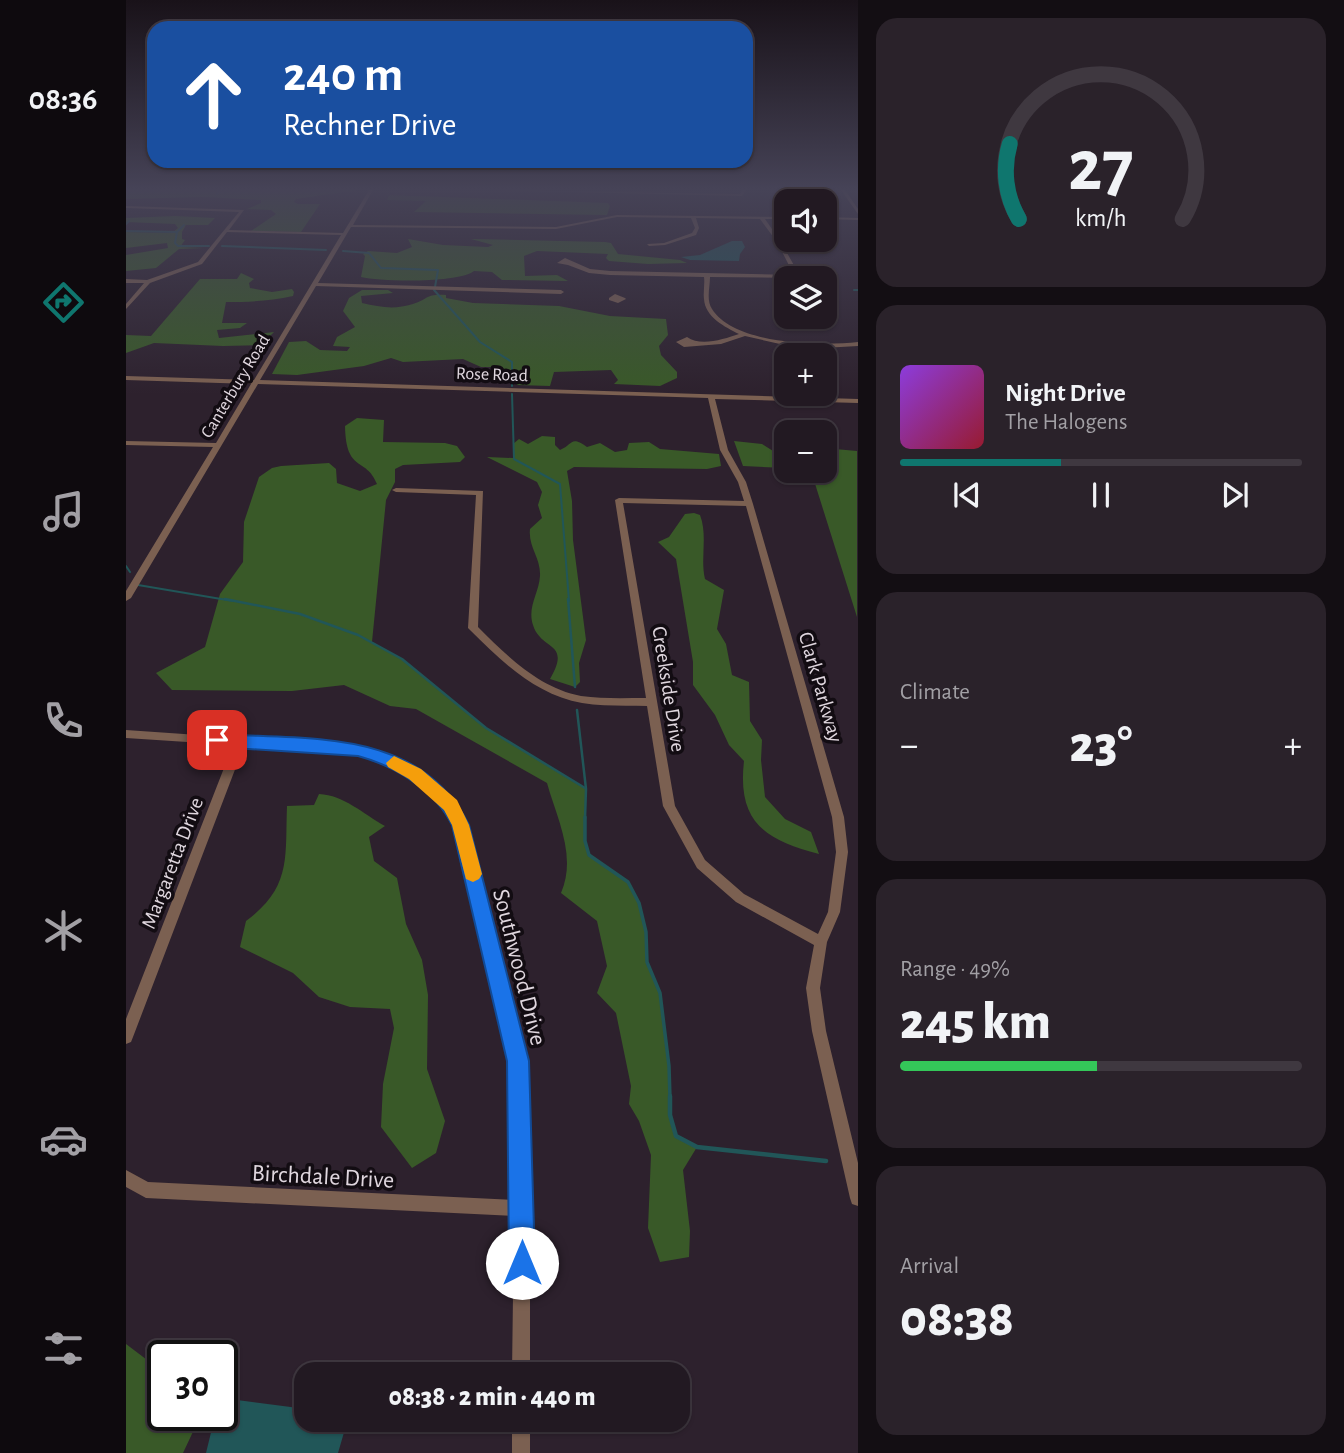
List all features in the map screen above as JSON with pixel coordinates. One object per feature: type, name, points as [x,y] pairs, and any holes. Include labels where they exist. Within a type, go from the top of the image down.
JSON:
[{"type":"street","points":[[126,281],[148,282],[200,263],[204,258]]},
{"type":"street","name":"Canterbury Road","points":[[126,598],[330,258]]},
{"type":"street","points":[[570,264],[589,271],[610,273],[774,277]]},
{"type":"street","points":[[610,273],[612,284]]},
{"type":"street","points":[[707,276],[705,299],[710,311],[732,327],[746,333],[797,344],[858,344]]},
{"type":"street","points":[[126,314],[131,310],[126,307],[148,282]]},
{"type":"street","points":[[314,284],[561,292]]},
{"type":"street","points":[[693,343],[722,342],[746,333]]},
{"type":"street","name":"Rose Road","points":[[126,378],[858,401]]},
{"type":"street","name":"Clark Parkway","points":[[711,397],[724,450],[742,482],[749,504],[838,817],[842,852],[834,912],[821,942],[813,988],[819,1031],[858,1198]]},
{"type":"street","points":[[126,443],[218,445]]},
{"type":"street","points":[[396,489],[480,493],[473,628],[496,652],[534,681],[568,697],[652,702]]},
{"type":"street","name":"Creekside Drive","points":[[749,504],[619,500],[669,806],[701,864],[740,898],[821,942]]},
{"type":"street","points":[[126,734],[240,742]]},
{"type":"street","name":"Southwood Drive","points":[[240,742],[358,750],[382,756],[415,774],[450,805],[461,825],[518,1061],[522,1208],[521,1362]]},
{"type":"street","name":"Margaretta Drive","points":[[126,1037],[240,742]]},
{"type":"street","name":"Birchdale Drive","points":[[126,1178],[146,1190],[522,1208]]},
{"type":"street","points":[[521,1432],[521,1453]]},
{"type":"green space","points":[[126,258],[168,258],[156,268],[126,271]]},
{"type":"green space","points":[[365,258],[524,258],[525,276],[557,275],[568,281],[502,280],[492,272],[474,271],[453,278],[437,279],[361,277]]},
{"type":"green space","points":[[606,258],[657,258],[687,263],[648,264],[609,261]]},
{"type":"green space","points":[[241,273],[254,279],[249,283],[250,288],[272,292],[292,289],[294,292],[293,296],[276,299],[226,302],[222,323],[247,323],[240,328],[217,330],[219,338],[274,332],[261,345],[154,343],[126,353],[126,335],[151,336],[200,279],[237,279]]},
{"type":"green space","points":[[362,290],[388,290],[393,293],[361,296],[362,303],[387,307],[406,306],[430,296],[446,295],[446,298],[473,303],[559,306],[610,316],[666,319],[668,335],[659,346],[661,355],[677,372],[677,378],[660,386],[614,384],[618,380],[611,370],[554,372],[550,386],[517,385],[502,367],[481,367],[463,359],[403,362],[391,358],[364,366],[297,375],[272,374],[289,342],[306,341],[320,350],[347,351],[350,347],[333,346],[337,337],[355,327],[343,311],[349,298]]},
{"type":"green space","points":[[357,418],[384,420],[383,442],[445,443],[457,446],[465,457],[460,462],[403,465],[395,469],[395,482],[386,500],[372,642],[402,659],[486,728],[586,789],[585,841],[589,855],[628,882],[639,903],[646,932],[647,962],[660,993],[669,1066],[670,1115],[676,1136],[697,1147],[683,1170],[690,1231],[689,1257],[660,1262],[648,1228],[651,1155],[639,1121],[629,1104],[631,1086],[616,1013],[597,993],[607,966],[597,921],[561,893],[567,865],[566,851],[547,783],[416,709],[390,706],[344,685],[292,691],[172,690],[156,673],[205,647],[220,594],[243,562],[244,522],[259,477],[272,468],[281,466],[329,463],[336,469],[337,483],[360,491],[377,484],[373,475],[353,458],[349,451],[345,426]]},
{"type":"green space","points":[[542,436],[555,437],[555,445],[560,450],[574,441],[587,447],[600,443],[615,452],[627,450],[629,443],[649,442],[660,449],[719,454],[721,466],[707,469],[574,467],[567,471],[586,640],[579,663],[580,682],[575,687],[550,679],[558,658],[533,625],[532,606],[540,576],[530,529],[542,518],[538,505],[542,492],[537,482],[487,457],[513,458],[513,444],[519,439],[528,444]]},
{"type":"green space","points":[[734,441],[762,444],[774,452],[774,467],[743,466]]},
{"type":"green space","points":[[837,449],[857,451],[857,617],[815,483],[837,483]]},
{"type":"green space","points":[[685,514],[700,515],[702,523],[705,579],[724,590],[717,629],[726,644],[732,675],[749,682],[750,721],[762,740],[765,797],[785,819],[811,832],[819,854],[770,835],[750,814],[743,782],[744,761],[729,745],[715,715],[693,685],[693,662],[676,559],[658,542],[669,537]]},
{"type":"green space","points":[[319,794],[345,801],[385,826],[369,837],[374,861],[397,878],[406,924],[422,960],[428,995],[427,1069],[445,1121],[436,1153],[412,1168],[381,1127],[383,1084],[394,1028],[390,1009],[350,1007],[319,997],[293,973],[240,947],[246,921],[272,896],[279,883],[285,856],[287,806],[314,805]]},
{"type":"green space","points":[[126,1344],[147,1360],[147,1431],[193,1431],[183,1453],[126,1453]]},
{"type":"shaded area","points":[[683,258],[739,258],[739,261]]},
{"type":"shaded area","points":[[238,1400],[294,1407],[294,1432],[344,1432],[338,1453],[206,1453],[211,1431],[238,1431]]},
{"type":"waterway","points":[[373,258],[381,268],[438,270],[435,287]]},
{"type":"waterway","points":[[434,290],[480,342],[512,362],[512,386]]},
{"type":"waterway","points":[[512,394],[514,459],[560,484],[569,601]]},
{"type":"waterway","points":[[126,566],[130,572]]},
{"type":"waterway","points":[[138,585],[233,601]]},
{"type":"waterway","points":[[225,599],[300,614],[358,635],[402,659],[486,728],[585,788]]},
{"type":"waterway","points":[[568,599],[575,687]]},
{"type":"waterway","points":[[577,710],[586,789],[585,819]]},
{"type":"waterway","points":[[585,819],[585,841],[589,855],[628,882],[639,903],[646,932],[647,962],[660,993],[670,1098]]},
{"type":"waterway","points":[[670,1098],[670,1115],[676,1136],[697,1147],[826,1161]]},
{"type":"slow traffic","points":[[394,763],[415,774],[450,805],[461,825],[473,874]]},
{"type":"route","points":[[217,740],[358,750],[382,756],[415,774],[450,805],[461,825],[518,1061],[522,1263]]}]
